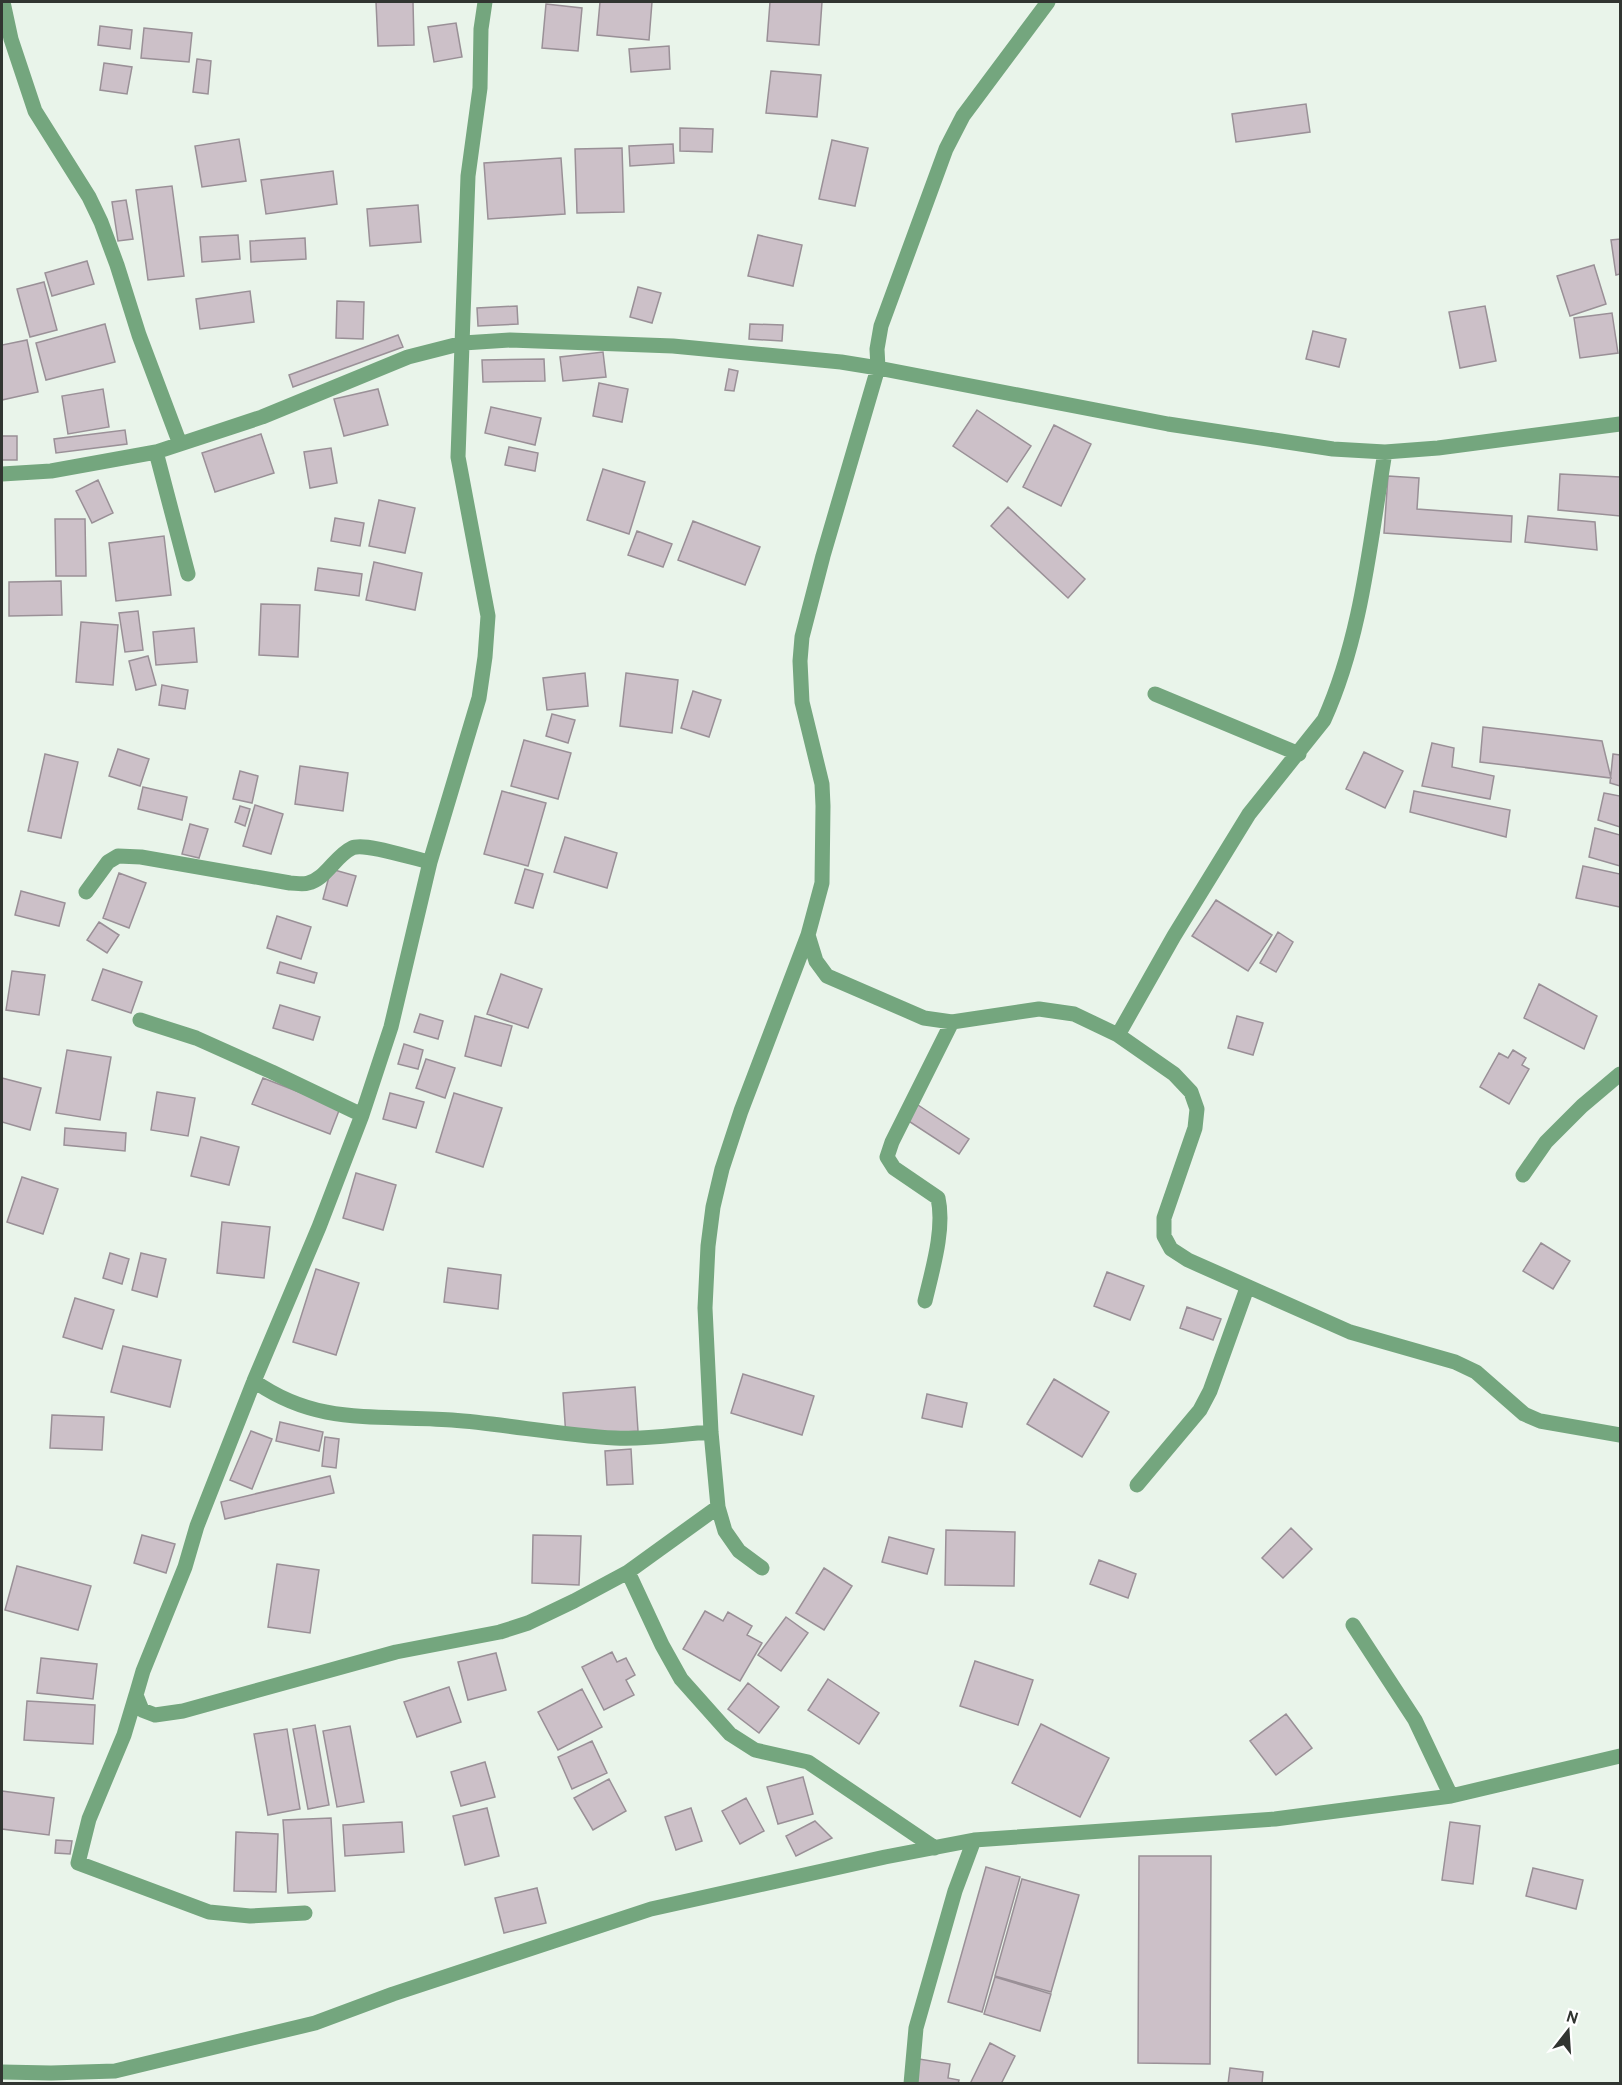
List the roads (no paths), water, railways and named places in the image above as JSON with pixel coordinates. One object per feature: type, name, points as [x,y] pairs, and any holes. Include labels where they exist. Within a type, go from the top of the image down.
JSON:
[{"type":"street","points":[[3,2],[11,39],[35,111],[89,197],[101,222],[180,444]]},
{"type":"street","points":[[305,1913],[250,1916],[208,1912],[78,1863],[89,1819],[124,1735],[143,1671],[185,1567],[197,1526],[254,1380],[319,1227],[362,1114],[391,1027],[430,862],[479,698],[488,616],[458,457],[468,176],[480,88],[481,29],[485,2]]},
{"type":"street","points":[[762,1568],[740,1551],[725,1531],[718,1507],[711,1432],[705,1308],[708,1246],[713,1207],[722,1169],[741,1111],[808,935],[822,882],[823,806],[818,766],[802,702],[800,661],[802,637],[823,556],[878,368],[877,349],[881,326],[946,149],[963,116],[1048,2]]},
{"type":"street","points":[[2,474],[51,471],[156,452],[262,417],[408,357],[463,343],[510,340],[673,346],[842,362],[1168,424],[1333,449],[1385,452],[1438,448],[1620,424]]},
{"type":"street","points":[[156,452],[188,574]]},
{"type":"street","points":[[1118,1035],[1174,936],[1249,814],[1324,720],[1348,653],[1363,585],[1385,452]]},
{"type":"street","points":[[1155,694],[1299,754]]},
{"type":"street","points":[[86,892],[108,862],[118,856],[141,857],[290,883],[308,883],[317,879],[339,857],[354,847],[366,847],[430,862]]},
{"type":"street","points":[[808,935],[816,961],[827,976],[924,1018],[952,1022],[1039,1009],[1074,1014],[1118,1035],[1174,1074],[1191,1092],[1197,1109],[1194,1128],[1164,1218],[1164,1236],[1171,1249],[1188,1260],[1350,1332],[1455,1362],[1476,1372],[1524,1414],[1540,1421],[1620,1435]]},
{"type":"street","points":[[140,1020],[196,1038],[362,1114]]},
{"type":"street","points":[[925,1301],[935,1260],[941,1210],[938,1198],[894,1168],[886,1157],[952,1022]]},
{"type":"street","points":[[1523,1175],[1546,1142],[1582,1106],[1620,1074]]},
{"type":"street","points":[[1137,1485],[1200,1410],[1210,1391],[1247,1287]]},
{"type":"street","points":[[254,1380],[273,1394],[295,1404],[326,1413],[383,1419],[449,1420],[618,1438],[711,1432]]},
{"type":"street","points":[[136,1695],[142,1710],[149,1713],[155,1715],[183,1711],[396,1652],[500,1632],[528,1623],[628,1572],[718,1507]]},
{"type":"street","points":[[628,1572],[662,1645],[681,1679],[730,1734],[755,1750],[808,1762],[935,1848]]},
{"type":"street","points":[[1353,1625],[1415,1720],[1451,1796]]},
{"type":"street","points":[[2,2072],[115,2071],[304,2026],[393,1994],[651,1909],[975,1840],[1275,1819],[1451,1796],[1620,1756]]},
{"type":"street","points":[[911,2084],[916,2028],[955,1891],[969,1849],[975,1840]]}]
